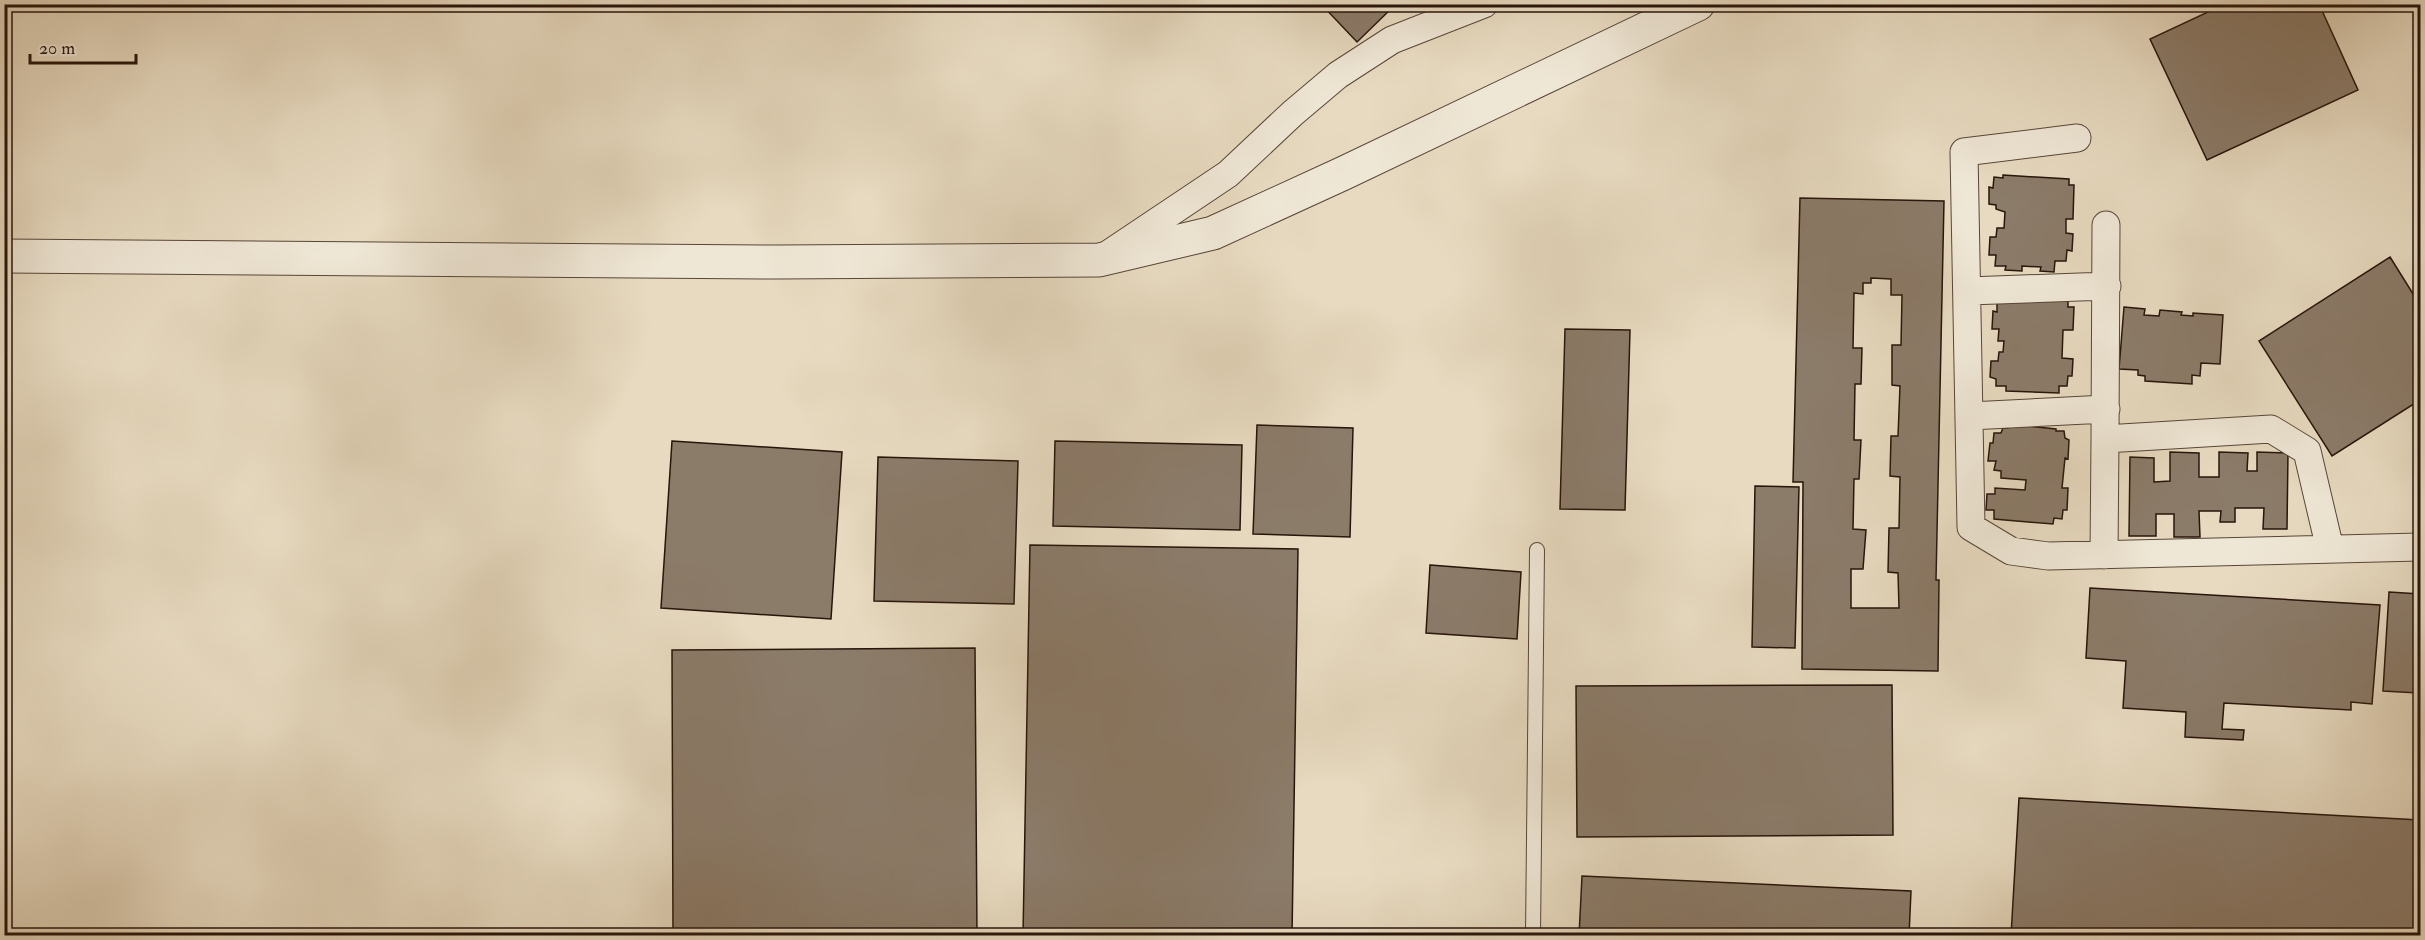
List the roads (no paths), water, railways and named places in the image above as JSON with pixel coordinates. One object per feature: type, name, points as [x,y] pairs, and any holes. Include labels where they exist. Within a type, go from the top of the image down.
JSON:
[{"type":"street","points":[[1099,260],[1228,174],[1293,113],[1338,75],[1392,40],[1484,4]]},
{"type":"street","points":[[4,256],[777,262],[1099,260],[1213,233],[1698,4]]},
{"type":"street","points":[[2077,138],[1964,152],[1971,527],[2011,551],[2049,556],[2421,547]]},
{"type":"street","points":[[2104,555],[2106,225]]},
{"type":"street","points":[[1968,291],[2107,286]]},
{"type":"street","points":[[1970,416],[2106,409]]},
{"type":"street","points":[[2105,440],[2271,429],[2307,451],[2330,549]]},
{"type":"lane","points":[[1533,936],[1537,550]]}]
